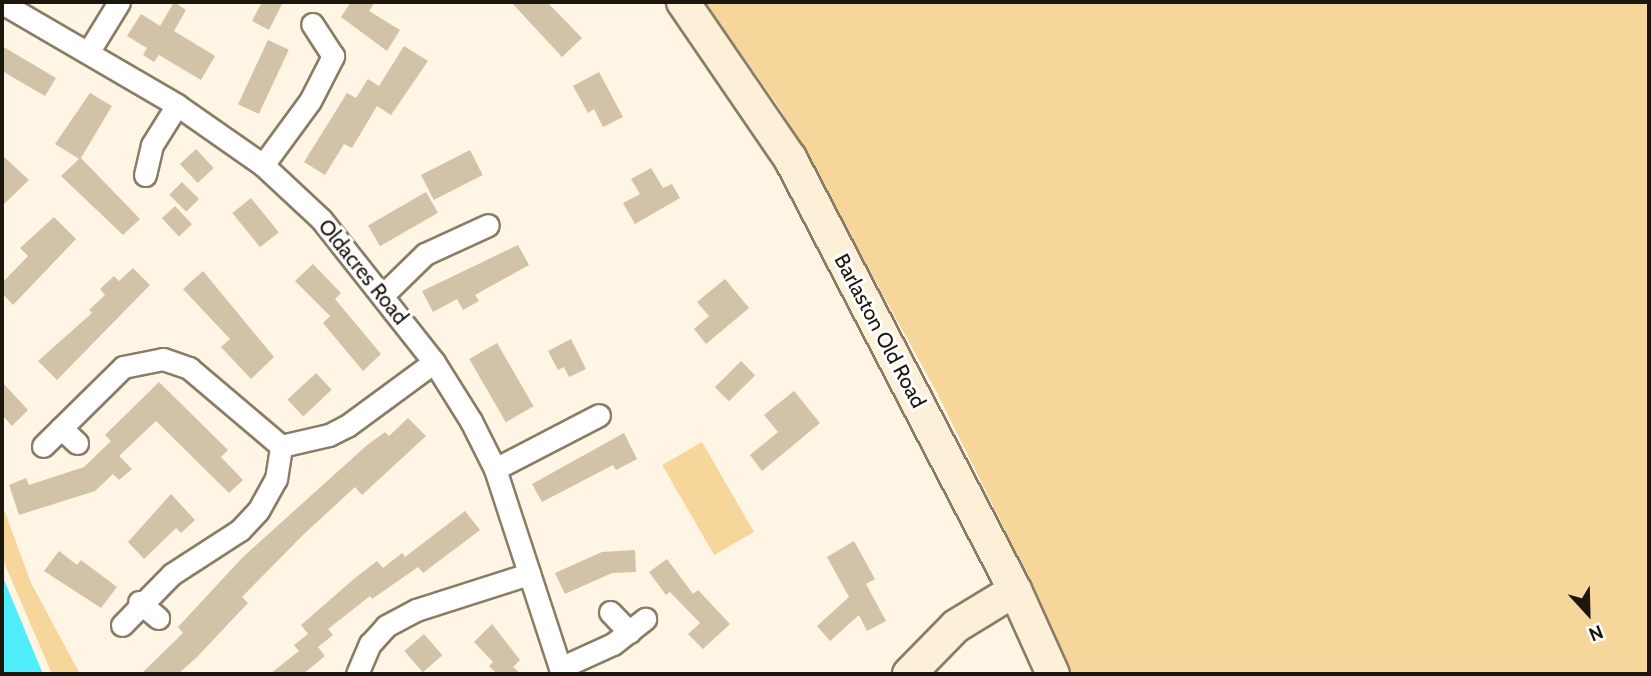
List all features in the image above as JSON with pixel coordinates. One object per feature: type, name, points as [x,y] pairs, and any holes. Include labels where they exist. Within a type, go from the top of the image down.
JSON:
[{"type":"street","points":[[89,51],[119,2]]},
{"type":"street","name":"Barlaston Old Road","points":[[683,2],[790,158],[1015,590],[1053,674]]},
{"type":"street","name":"Oldacres Road","points":[[2,3],[89,51],[177,105],[263,164],[321,219],[434,362],[495,469],[561,671]]},
{"type":"street","points":[[263,164],[342,60],[312,24]]},
{"type":"street","points":[[141,161],[177,105]]},
{"type":"street","points":[[383,295],[425,254],[473,223]]},
{"type":"street","points":[[43,446],[69,435],[123,368],[163,359],[189,368],[281,446]]},
{"type":"street","points":[[281,446],[329,435],[347,426],[434,362]]},
{"type":"street","points":[[495,469],[575,416],[599,415]]},
{"type":"street","points":[[122,625],[139,602],[172,574],[240,530],[258,511],[276,479],[281,446]]},
{"type":"street","points":[[357,674],[370,644],[386,626],[416,610],[529,573]]},
{"type":"street","points":[[909,674],[956,626],[1015,590]]},
{"type":"street","points":[[139,602],[158,618]]},
{"type":"street","points":[[561,671],[613,644],[637,626],[610,612]]},
{"type":"shaded area","points":[[705,2],[1649,2],[1649,674],[1067,674],[1016,552],[936,391],[781,110]]},
{"type":"shaded area","points":[[702,442],[754,532],[714,555],[662,465]]},
{"type":"shaded area","points":[[2,504],[31,583],[80,674],[52,674],[2,558]]},
{"type":"water","points":[[2,575],[5,582],[43,674],[2,674]]},
{"type":"building","points":[[174,2],[186,10],[174,31],[215,56],[201,80],[159,55],[154,62],[143,55],[147,48],[127,36],[141,14],[160,26]]},
{"type":"building","points":[[262,2],[283,2],[269,30],[252,21]]},
{"type":"building","points":[[351,2],[375,2],[369,11],[400,30],[387,51],[341,17]]},
{"type":"building","points":[[511,2],[547,2],[582,38],[562,57]]},
{"type":"building","points":[[268,40],[289,50],[259,114],[238,104]]},
{"type":"building","points":[[2,46],[56,78],[45,96],[2,71]]},
{"type":"building","points":[[404,46],[428,61],[391,115],[377,106],[352,148],[344,144],[325,175],[304,162],[347,93],[356,98],[368,79],[379,86]]},
{"type":"building","points":[[599,72],[623,117],[603,127],[594,109],[588,113],[573,86]]},
{"type":"building","points":[[90,93],[112,106],[81,158],[140,219],[123,235],[61,176],[79,159],[55,144]]},
{"type":"building","points":[[196,149],[214,168],[198,183],[180,164]]},
{"type":"building","points":[[470,150],[483,175],[434,200],[421,175]]},
{"type":"building","points":[[2,155],[29,180],[2,206]]},
{"type":"building","points":[[651,168],[663,188],[672,184],[680,198],[635,224],[623,203],[640,194],[631,179]]},
{"type":"building","points":[[182,182],[199,199],[186,212],[169,195]]},
{"type":"building","points":[[426,192],[438,213],[380,246],[368,226]]},
{"type":"building","points":[[251,198],[279,232],[260,247],[232,213]]},
{"type":"building","points":[[175,206],[192,224],[179,237],[162,218]]},
{"type":"building","points":[[54,217],[76,239],[13,305],[2,293],[2,283],[28,256],[20,248]]},
{"type":"building","points":[[518,245],[529,265],[475,295],[479,301],[463,310],[457,299],[433,312],[422,291]]},
{"type":"building","points":[[313,264],[341,293],[335,299],[381,354],[363,371],[323,323],[330,316],[295,281]]},
{"type":"building","points":[[133,268],[150,285],[57,380],[38,361],[92,313],[89,310],[105,295],[100,289],[114,276],[119,281]]},
{"type":"building","points":[[203,271],[274,357],[251,379],[221,347],[230,339],[183,289]]},
{"type":"building","points":[[725,279],[749,308],[706,344],[694,329],[709,316],[697,302]]},
{"type":"building","points":[[571,339],[586,369],[569,377],[564,367],[558,370],[548,351]]},
{"type":"building","points":[[497,343],[534,406],[506,422],[469,359]]},
{"type":"building","points":[[741,361],[755,375],[729,401],[715,387]]},
{"type":"building","points":[[316,373],[332,390],[303,416],[287,400]]},
{"type":"building","points":[[2,382],[28,410],[12,426],[2,415]]},
{"type":"building","points":[[159,382],[228,450],[221,457],[243,480],[229,493],[156,421],[119,456],[132,469],[119,480],[113,474],[95,491],[19,515],[9,485],[26,478],[29,485],[84,467],[111,441],[105,435]]},
{"type":"building","points":[[794,391],[820,423],[762,471],[750,455],[778,432],[764,415]]},
{"type":"building","points":[[408,418],[426,436],[362,495],[355,487],[304,534],[242,597],[248,603],[197,657],[178,674],[141,674],[183,633],[178,627],[243,557],[366,446],[385,432],[389,436]]},
{"type":"building","points":[[624,433],[637,459],[616,470],[613,465],[542,502],[532,484]]},
{"type":"building","points":[[171,494],[195,520],[181,533],[176,528],[144,559],[128,542]]},
{"type":"building","points":[[465,511],[480,530],[423,573],[418,567],[372,599],[370,596],[328,629],[333,635],[318,647],[325,656],[303,674],[270,674],[299,651],[294,645],[308,634],[301,625],[355,578],[377,561],[383,568],[402,553],[405,557]]},
{"type":"building","points":[[854,541],[875,579],[866,584],[886,621],[867,631],[859,615],[830,641],[817,626],[849,597],[827,557]]},
{"type":"building","points":[[635,550],[636,572],[612,573],[565,594],[555,573],[602,552]]},
{"type":"building","points":[[59,551],[77,565],[81,560],[117,587],[101,608],[44,571]]},
{"type":"building","points":[[667,559],[693,594],[698,590],[730,624],[703,649],[688,634],[700,623],[670,592],[666,595],[649,572]]},
{"type":"building","points":[[492,624],[520,660],[513,667],[521,674],[497,674],[489,666],[493,662],[474,642]]},
{"type":"building","points":[[424,634],[442,655],[423,672],[404,651]]}]
